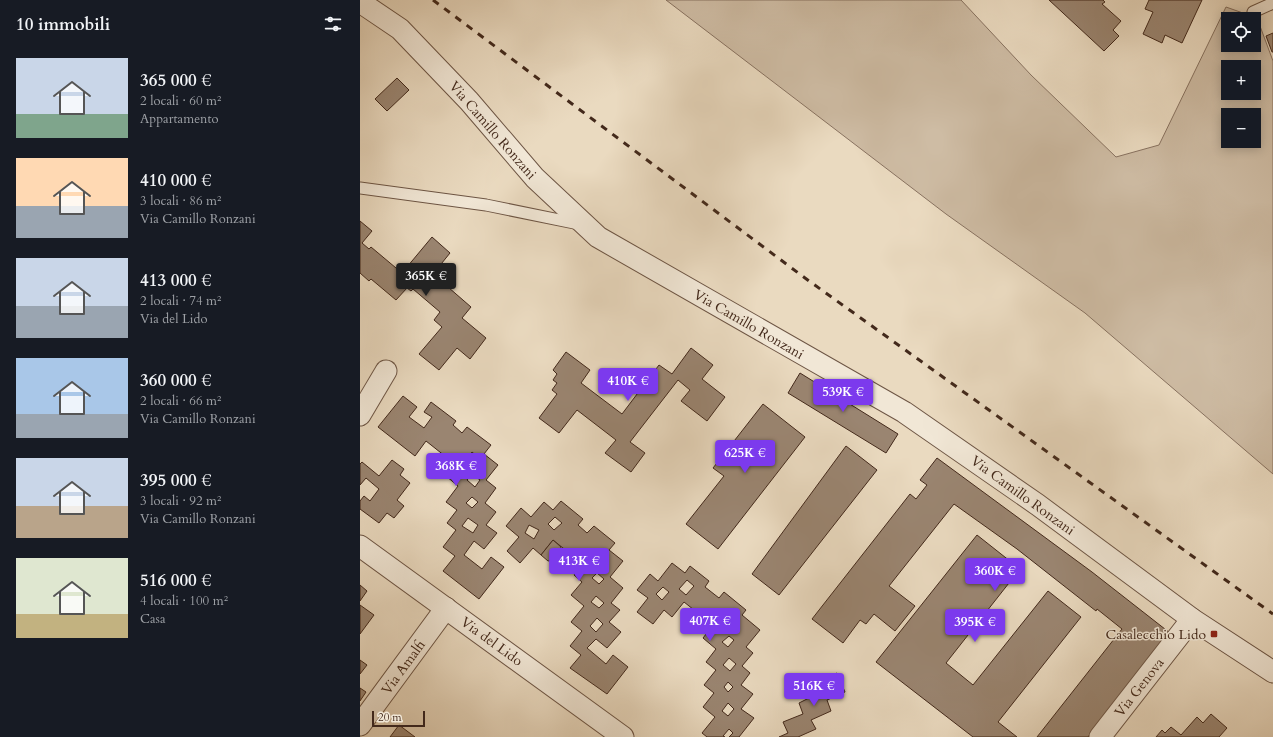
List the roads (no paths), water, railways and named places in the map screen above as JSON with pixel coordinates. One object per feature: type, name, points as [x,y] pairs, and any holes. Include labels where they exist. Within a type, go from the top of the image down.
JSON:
[{"type":"street","name":"Via Camillo Ronzani","points":[[360,2],[400,29],[470,100],[535,178],[598,237],[904,412],[1032,500],[1192,619],[1273,672]]},
{"type":"street","points":[[360,415],[386,371]]},
{"type":"street","name":"Via del Lido","points":[[360,546],[623,737]]},
{"type":"street","name":"Via Amalfi","points":[[360,725],[446,608]]},
{"type":"street","name":"Via Genova","points":[[1100,737],[1192,619]]},
{"type":"lane","points":[[1254,12],[1273,3]]},
{"type":"lane","points":[[360,188],[486,205],[585,225]]},
{"type":"railway","points":[[433,0],[805,278],[1273,614]]},
{"type":"place","name":"Casalecchio Lido","points":[[1214,634]]}]
